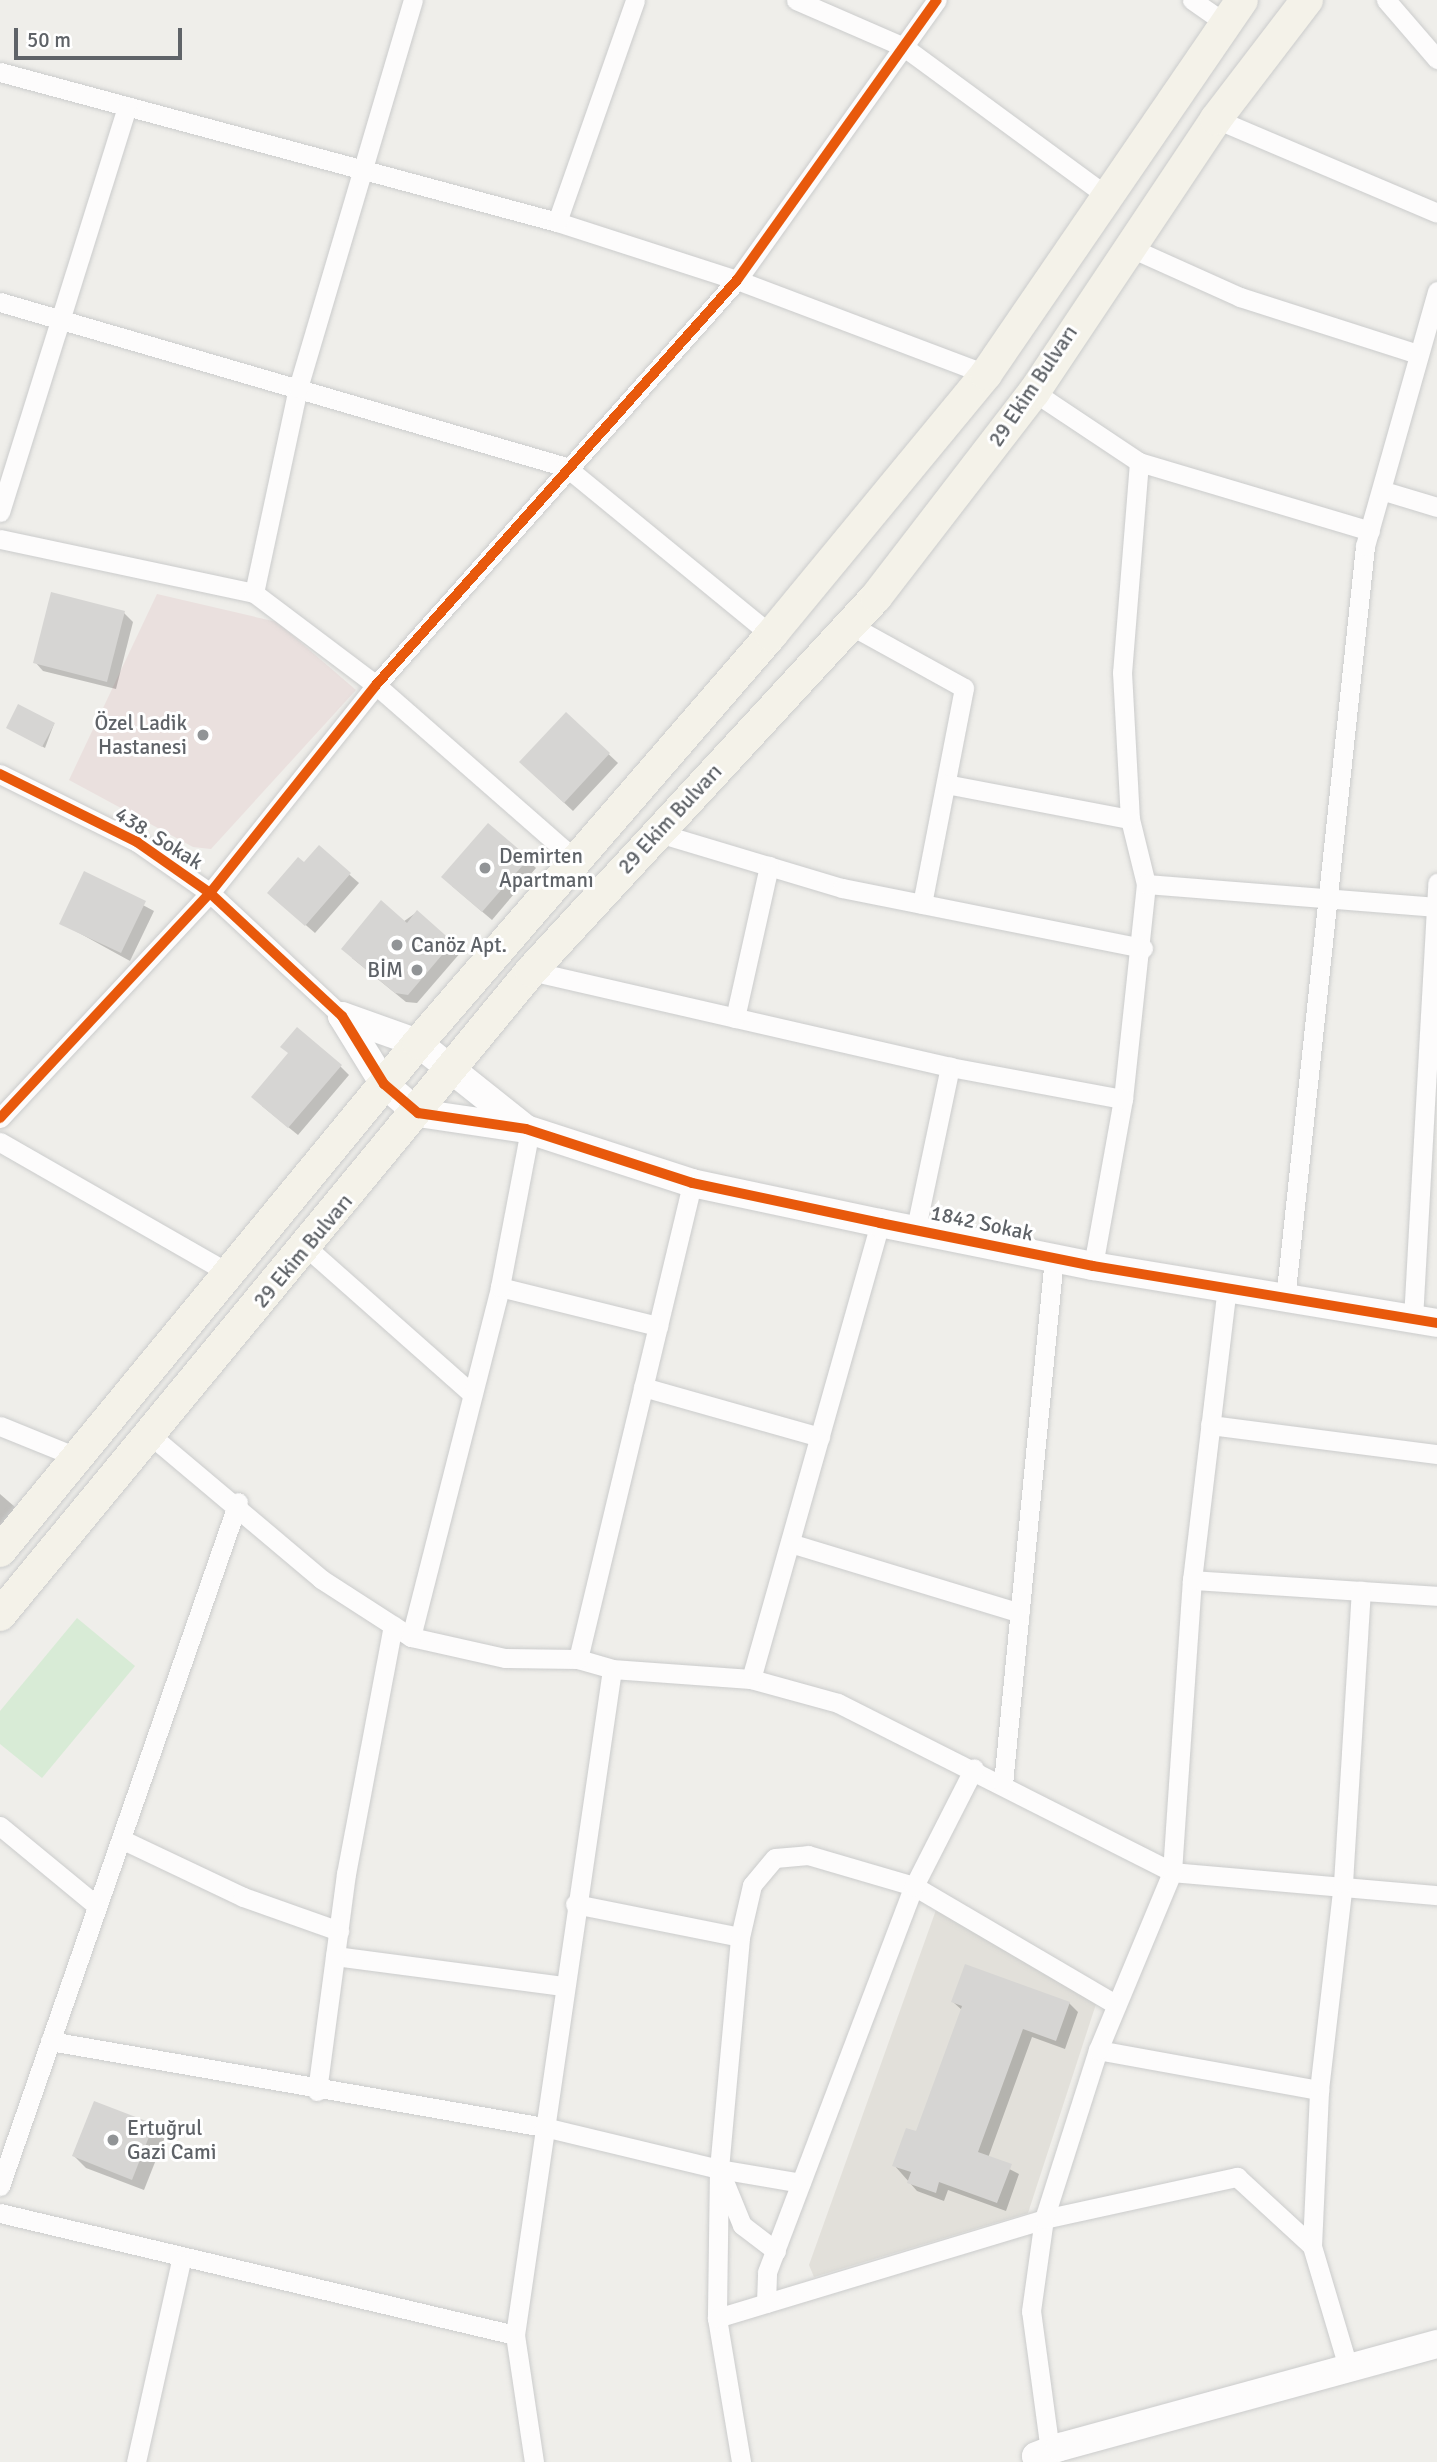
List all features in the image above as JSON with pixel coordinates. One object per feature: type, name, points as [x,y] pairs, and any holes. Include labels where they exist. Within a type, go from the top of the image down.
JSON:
[{"type":"main road","name":"29 Ekim Bulvarı","points":[[0,1615],[418,1113],[531,971],[655,832],[850,625],[1034,392],[1216,119],[1307,0]]},
{"type":"main road","name":"29 Ekim Bulvarı","points":[[0,1551],[232,1275],[418,1043],[771,635],[986,374],[1234,11]]},
{"type":"street","points":[[254,593],[298,388],[413,0]]},
{"type":"street","points":[[557,222],[635,0]]},
{"type":"street","points":[[796,0],[904,47],[1108,197]]},
{"type":"street","points":[[0,1118],[210,893],[376,685],[566,467],[737,281],[937,0]]},
{"type":"street","points":[[1192,0],[1234,11]]},
{"type":"street","points":[[1386,0],[1437,60]]},
{"type":"street","points":[[0,72],[557,222],[737,281],[986,374]]},
{"type":"street","points":[[0,512],[58,319],[127,106]]},
{"type":"street","points":[[1216,119],[1437,214]]},
{"type":"street","points":[[1131,248],[1240,297],[1418,354]]},
{"type":"street","points":[[1285,1300],[1370,531],[1384,491],[1418,354],[1437,291]]},
{"type":"street","points":[[0,302],[566,467],[771,635]]},
{"type":"street","points":[[1034,392],[1139,462],[1370,531]]},
{"type":"street","points":[[1093,1266],[1123,1099],[1143,948],[1146,884],[1130,819],[1122,672],[1139,462]]},
{"type":"street","points":[[1384,491],[1437,506]]},
{"type":"street","points":[[0,540],[254,593],[376,685],[576,861]]},
{"type":"street","points":[[850,625],[964,688],[922,904]]},
{"type":"street","name":"438. Sokak","points":[[0,774],[137,842],[210,893],[342,1016]]},
{"type":"street","points":[[946,784],[1130,819]]},
{"type":"street","points":[[655,832],[769,866],[922,904],[1143,948]]},
{"type":"street","points":[[735,1018],[769,866]]},
{"type":"street","points":[[1425,1321],[1437,883]]},
{"type":"street","points":[[1146,884],[1328,895],[1435,907]]},
{"type":"street","points":[[531,971],[950,1068],[1123,1099]]},
{"type":"street","points":[[342,1016],[418,1043],[528,1129]]},
{"type":"street","points":[[342,1016],[384,1084],[418,1113],[528,1129]]},
{"type":"street","points":[[916,1228],[950,1068]]},
{"type":"street","points":[[411,1637],[499,1287],[528,1129]]},
{"type":"street","name":"1842 Sokak","points":[[528,1129],[692,1183],[1093,1266],[1285,1300],[1425,1321]]},
{"type":"street","points":[[0,1142],[232,1275]]},
{"type":"street","points":[[578,1659],[692,1183]]},
{"type":"street","points":[[751,1679],[880,1223]]},
{"type":"street","points":[[306,1247],[471,1394]]},
{"type":"street","points":[[1003,1784],[1054,1257]]},
{"type":"street","points":[[499,1287],[657,1326]]},
{"type":"street","points":[[1227,1288],[1192,1580],[1172,1872],[1098,2050],[1044,2219],[1031,2311],[1045,2457],[1348,2367],[1437,2344]]},
{"type":"street","points":[[643,1387],[820,1437]]},
{"type":"street","points":[[1210,1425],[1437,1454]]},
{"type":"street","points":[[0,1426],[79,1458]]},
{"type":"street","points":[[149,1434],[238,1502],[321,1579],[411,1637],[505,1658],[578,1659],[612,1669],[751,1679],[838,1703],[974,1768],[1172,1872],[1343,1883],[1437,1895]]},
{"type":"street","points":[[0,2186],[238,1502]]},
{"type":"street","points":[[790,1543],[1020,1613]]},
{"type":"street","points":[[1192,1580],[1437,1596]]},
{"type":"street","points":[[1348,2367],[1312,2246],[1319,2090],[1343,1883],[1361,1591]]},
{"type":"street","points":[[317,2091],[339,1931],[393,1625]]},
{"type":"street","points":[[534,2462],[515,2335],[563,1986],[612,1669]]},
{"type":"street","points":[[765,2303],[776,2251],[914,1886],[974,1768]]},
{"type":"street","points":[[0,1826],[97,1906]]},
{"type":"street","points":[[121,1839],[243,1897],[339,1931]]},
{"type":"street","points":[[741,2462],[717,2318],[719,2169],[740,1937],[752,1885],[775,1858],[808,1855],[914,1886],[1115,2004]]},
{"type":"street","points":[[575,1904],[740,1937]]},
{"type":"street","points":[[335,1956],[563,1986]]},
{"type":"street","points":[[50,2041],[317,2091],[544,2127],[719,2169],[801,2183]]},
{"type":"street","points":[[1098,2050],[1319,2090]]},
{"type":"street","points":[[719,2169],[742,2225],[776,2251]]},
{"type":"street","points":[[717,2318],[1044,2219],[1237,2177],[1312,2246]]},
{"type":"street","points":[[0,2213],[181,2260],[515,2335]]},
{"type":"street","points":[[136,2462],[181,2260]]},
{"type":"shaded area","name":"Özel Ladik Hastanesi","points":[[157,594],[277,622],[356,690],[211,849],[193,847],[69,780]]},
{"type":"shaded area","points":[[943,1907],[1096,2004],[1028,2213],[814,2277],[809,2265],[936,1910]]},
{"type":"green space","points":[[77,1618],[135,1666],[42,1778],[0,1744],[0,1711]]},
{"type":"building","points":[[51,592],[125,611],[107,682],[33,663]]},
{"type":"building","points":[[18,704],[55,723],[42,747],[6,728]]},
{"type":"building","points":[[566,712],[610,753],[564,803],[519,762]]},
{"type":"building","name":"Demirten Apartmanı","points":[[488,823],[529,858],[482,912],[441,877]]},
{"type":"building","points":[[319,845],[351,873],[305,926],[267,893],[298,857],[304,862]]},
{"type":"building","points":[[84,871],[146,901],[121,953],[59,924]]},
{"type":"building","name":"Canöz Apt.","points":[[381,900],[407,923],[417,910],[453,942],[408,995],[395,993],[341,949]]},
{"type":"building","points":[[297,1027],[342,1065],[288,1128],[251,1097],[288,1053],[280,1047]]},
{"type":"building","points":[[965,1964],[1070,2002],[1056,2041],[1023,2029],[978,2152],[1012,2164],[997,2203],[939,2182],[936,2193],[907,2183],[911,2172],[892,2166],[906,2128],[916,2131],[962,2006],[951,2002]]},
{"type":"building","name":"Ertuğrul Gazi Cami","points":[[94,2101],[154,2124],[132,2180],[72,2156]]},
{"type":"cycle path","points":[[0,1118],[210,893],[376,685],[737,280],[937,0]]},
{"type":"cycle path","points":[[0,774],[137,842],[210,893],[342,1016],[384,1084],[418,1113],[526,1129],[692,1183],[880,1223],[1093,1266],[1437,1323]]},
{"type":"place","name":"Özel Ladik Hastanesi","points":[[203,735]]},
{"type":"place","name":"Demirten Apartmanı","points":[[485,868]]},
{"type":"place","name":"Canöz Apt.","points":[[397,945]]},
{"type":"place","name":"BİM","points":[[417,970]]},
{"type":"place","name":"Ertuğrul Gazi Cami","points":[[113,2140]]}]
